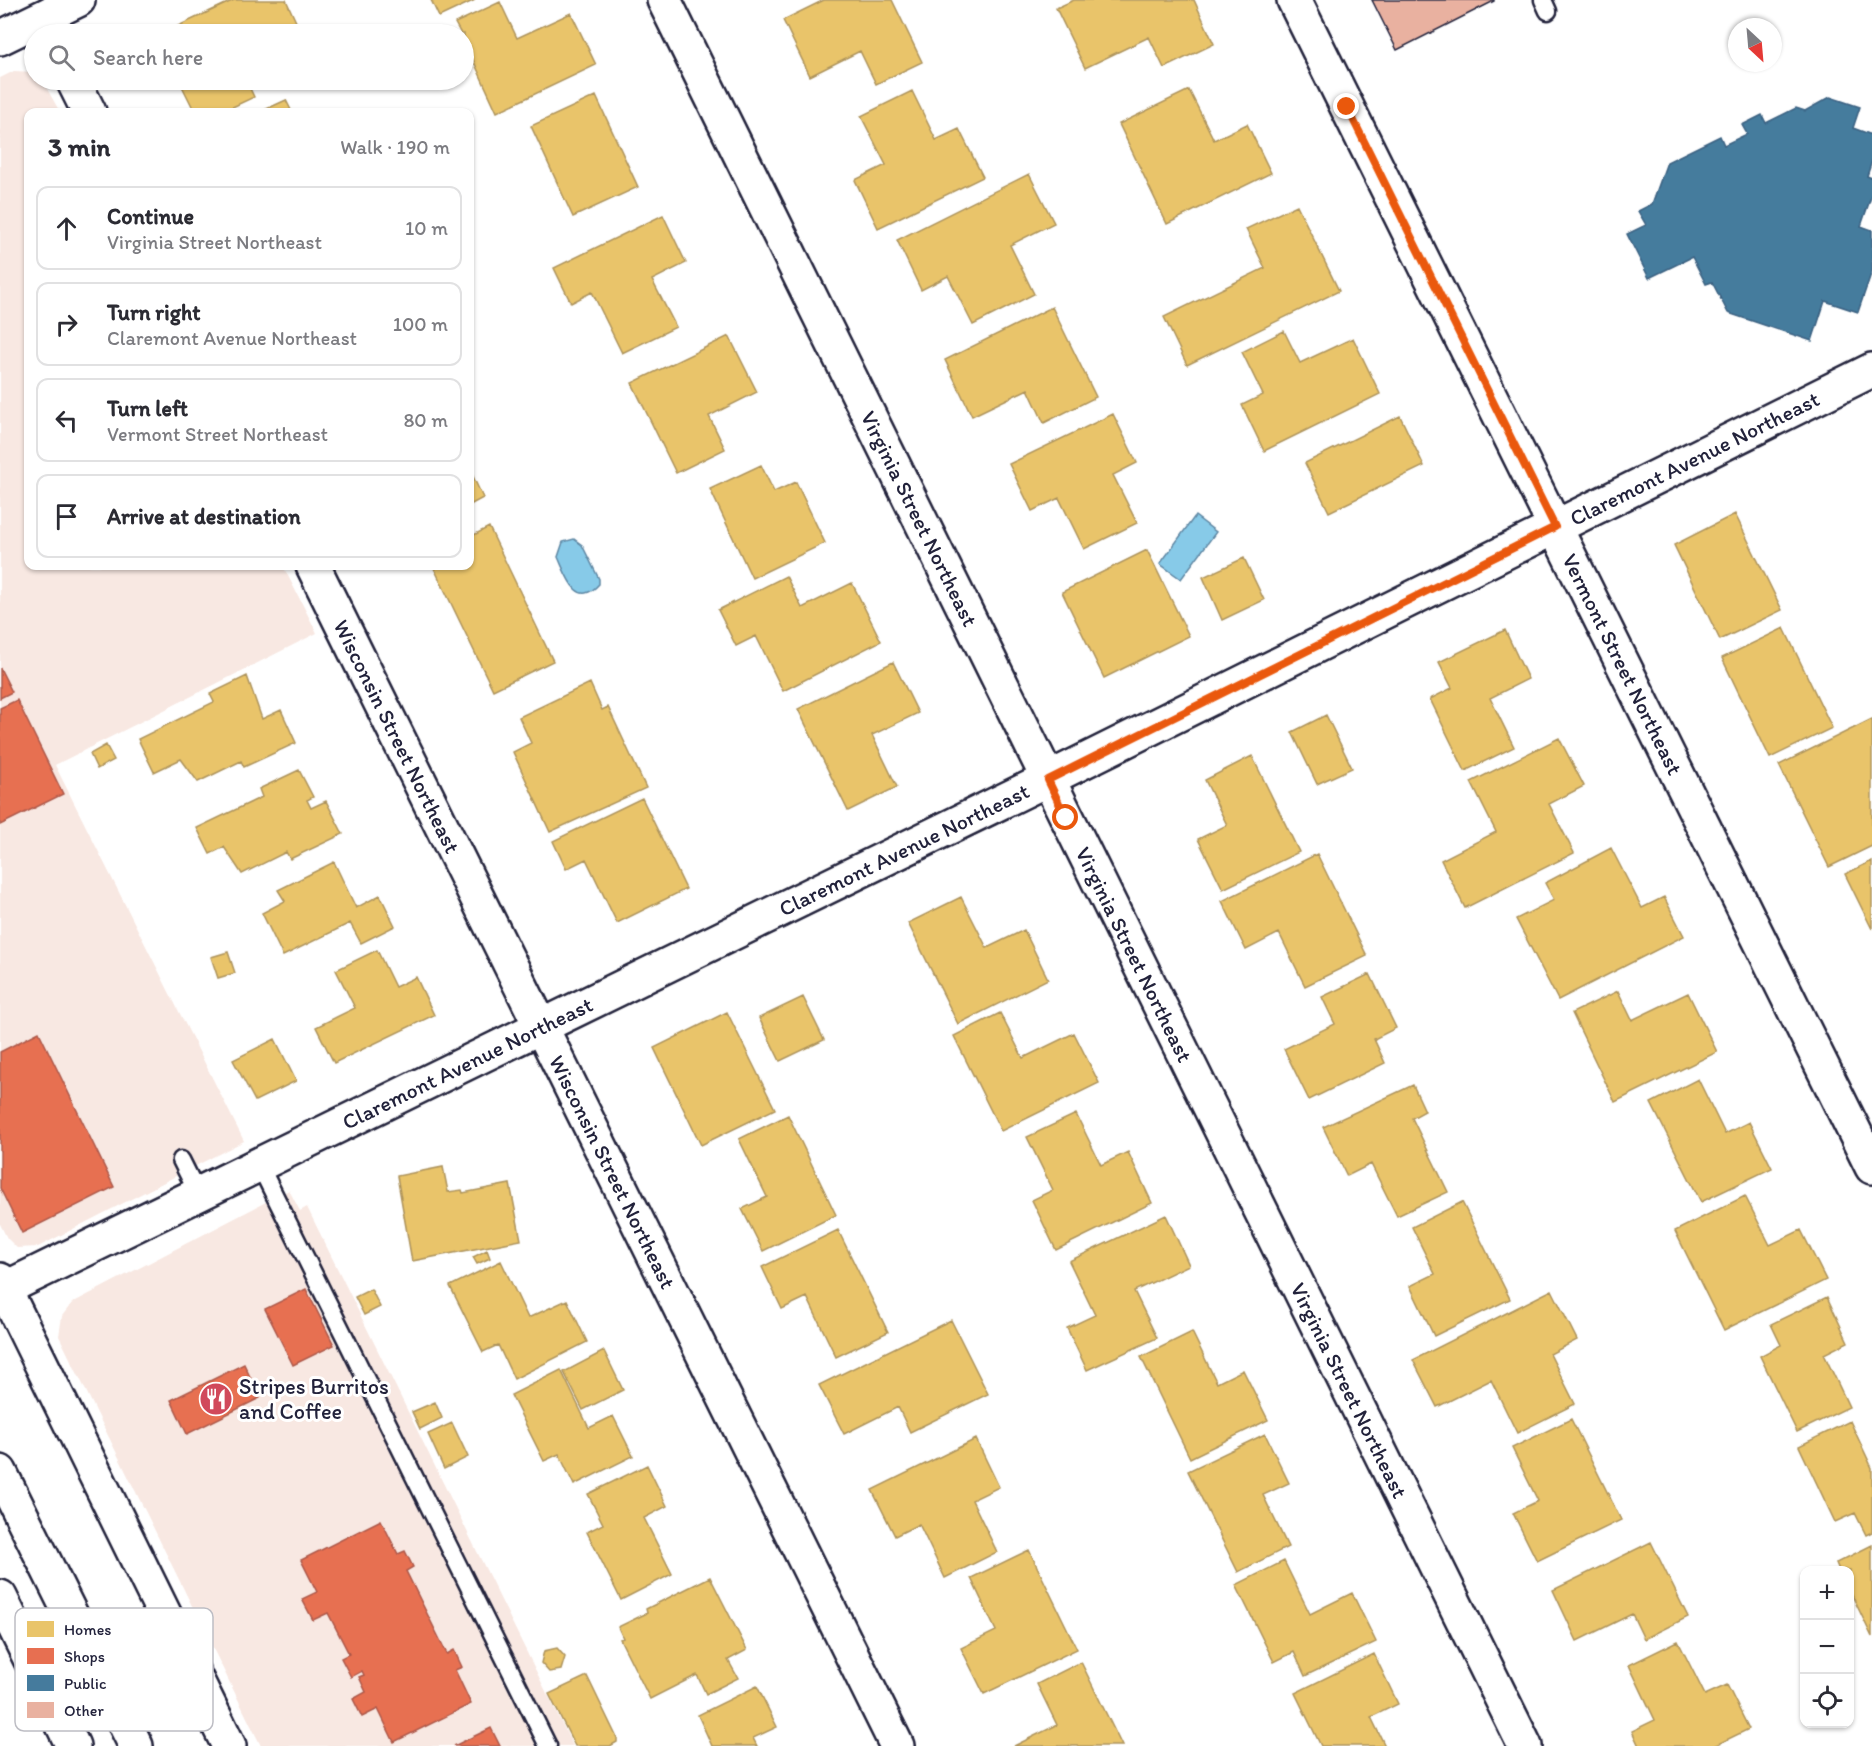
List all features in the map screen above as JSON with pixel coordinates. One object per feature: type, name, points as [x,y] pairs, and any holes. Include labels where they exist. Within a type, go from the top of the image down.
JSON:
[{"type":"street","points":[[28,24],[78,0]]},
{"type":"street","name":"Virginia Street Northeast","points":[[664,0],[1525,1746]]},
{"type":"street","name":"Vermont Street Northeast","points":[[1294,0],[1872,1167]]},
{"type":"street","points":[[0,38],[24,26]]},
{"type":"street","points":[[78,90],[87,108]]},
{"type":"street","name":"Claremont Avenue Northeast","points":[[1,1286],[198,1194],[1048,780],[1872,370]]},
{"type":"street","name":"Wisconsin Street Northeast","points":[[315,570],[897,1746]]},
{"type":"street","points":[[1,1286],[161,1608]]},
{"type":"street","points":[[0,1472],[68,1608]]},
{"type":"street","points":[[0,1598],[15,1628]]},
{"type":"street","points":[[213,1714],[229,1746]]},
{"type":"street","points":[[66,1731],[73,1746]]},
{"type":"street","points":[[129,1731],[136,1746]]},
{"type":"lane","points":[[181,1160],[198,1194]]},
{"type":"lane","points":[[259,1164],[548,1746]]},
{"type":"shaded area","points":[[14,71],[24,72],[24,90],[48,90],[58,108],[24,108],[24,570],[285,570],[317,633],[55,765],[244,1141],[38,1247],[17,1248],[7,1238],[0,1224],[0,78]]},
{"type":"shaded area","points":[[289,1190],[300,1211],[307,1207],[573,1746],[261,1746],[213,1649],[213,1608],[193,1608],[59,1336],[62,1316],[72,1303]]},
{"type":"water","points":[[1195,516],[1216,532],[1181,579],[1160,564]]},
{"type":"water","points":[[574,539],[582,545],[599,579],[599,584],[591,591],[584,593],[573,587],[558,557],[563,542]]},
{"type":"building: Homes","points":[[234,0],[286,0],[297,24],[182,24]]},
{"type":"building: Homes","points":[[431,0],[475,0],[439,17]]},
{"type":"building: Homes","points":[[824,0],[892,0],[922,62],[876,84],[860,51],[810,76],[783,20]]},
{"type":"building: Homes","points":[[1074,0],[1194,0],[1214,44],[1164,68],[1149,37],[1085,68],[1056,8]]},
{"type":"building: Homes","points":[[500,2],[517,38],[571,13],[596,65],[497,112],[474,62],[474,24],[455,23]]},
{"type":"building: Homes","points":[[184,90],[251,90],[254,97],[231,108],[193,108]]},
{"type":"building: Homes","points":[[1189,90],[1214,140],[1247,124],[1271,173],[1167,224],[1119,124]]},
{"type":"building: Homes","points":[[912,91],[936,140],[959,129],[983,177],[878,228],[855,180],[886,165],[861,116]]},
{"type":"building: Homes","points":[[596,96],[638,187],[573,217],[531,126]]},
{"type":"building: Homes","points":[[286,100],[290,108],[269,108]]},
{"type":"building: Homes","points":[[1029,174],[1054,223],[1010,245],[1034,294],[973,325],[948,276],[921,290],[897,240]]},
{"type":"building: Homes","points":[[1297,205],[1339,291],[1187,365],[1164,317],[1265,268],[1246,229]]},
{"type":"building: Homes","points":[[663,215],[686,263],[652,280],[676,327],[622,353],[592,292],[571,303],[554,268]]},
{"type":"building: Homes","points":[[1052,307],[1096,397],[1044,423],[1028,389],[972,416],[945,360]]},
{"type":"building: Homes","points":[[1284,331],[1300,363],[1353,338],[1380,394],[1264,451],[1242,405],[1263,395],[1242,352]]},
{"type":"building: Homes","points":[[729,336],[757,392],[709,416],[725,449],[676,473],[632,383]]},
{"type":"building: Homes","points":[[1113,414],[1137,463],[1113,475],[1137,523],[1084,549],[1059,498],[1032,511],[1009,464]]},
{"type":"building: Homes","points":[[1400,416],[1424,466],[1329,512],[1305,463]]},
{"type":"building: Homes","points":[[761,465],[774,492],[796,482],[825,543],[752,578],[710,489]]},
{"type":"building: Homes","points":[[474,479],[483,498],[474,503]]},
{"type":"building: Homes","points":[[1735,514],[1782,610],[1720,640],[1674,545]]},
{"type":"building: Homes","points":[[489,527],[553,661],[493,690],[435,570],[474,570],[474,535]]},
{"type":"building: Homes","points":[[1147,550],[1189,636],[1104,678],[1062,592]]},
{"type":"building: Homes","points":[[1244,558],[1264,600],[1222,620],[1203,577]]},
{"type":"building: Homes","points":[[786,576],[802,608],[852,583],[881,641],[783,691],[756,636],[736,646],[718,610]]},
{"type":"building: Homes","points":[[1784,628],[1832,728],[1770,758],[1722,658]]},
{"type":"building: Homes","points":[[1505,630],[1528,679],[1490,698],[1514,747],[1465,771],[1430,699],[1452,688],[1439,662]]},
{"type":"building: Homes","points":[[893,662],[918,713],[872,735],[897,787],[848,811],[798,709]]},
{"type":"building: Homes","points":[[247,676],[262,719],[281,710],[296,743],[244,767],[241,761],[198,782],[181,759],[154,772],[138,739],[214,702],[210,694]]},
{"type":"building: Homes","points":[[590,683],[602,710],[608,707],[646,788],[550,832],[513,752],[531,743],[519,717]]},
{"type":"building: Homes","points":[[1326,715],[1352,768],[1317,784],[1292,732]]},
{"type":"building: Homes","points":[[1872,719],[1872,846],[1829,867],[1779,765]]},
{"type":"building: Homes","points":[[1559,738],[1584,786],[1549,804],[1574,853],[1465,908],[1441,860],[1496,832],[1471,782]]},
{"type":"building: Homes","points":[[106,745],[114,760],[97,769],[90,754]]},
{"type":"building: Homes","points":[[1252,756],[1299,852],[1223,889],[1198,839],[1227,825],[1205,780]]},
{"type":"building: Homes","points":[[299,770],[313,797],[307,800],[311,808],[326,801],[343,834],[290,859],[286,852],[242,874],[224,847],[210,854],[197,828],[262,797],[259,789]]},
{"type":"building: Homes","points":[[642,798],[686,889],[617,923],[586,859],[566,869],[553,841]]},
{"type":"building: Homes","points":[[1611,848],[1642,908],[1664,897],[1684,936],[1558,1000],[1516,919],[1554,900],[1545,883]]},
{"type":"building: Homes","points":[[1317,854],[1367,956],[1305,986],[1279,933],[1246,950],[1222,901]]},
{"type":"building: Homes","points":[[1872,861],[1872,929],[1845,874]]},
{"type":"building: Homes","points":[[334,862],[356,908],[380,895],[395,926],[361,943],[350,923],[283,956],[262,913],[285,901],[278,890]]},
{"type":"building: Homes","points":[[961,897],[987,948],[1024,930],[1048,979],[958,1024],[908,923]]},
{"type":"building: Homes","points":[[377,950],[395,987],[416,977],[434,1015],[334,1063],[316,1027],[355,1008],[336,970]]},
{"type":"building: Homes","points":[[228,952],[235,973],[218,978],[211,957]]},
{"type":"building: Homes","points":[[1370,974],[1396,1028],[1374,1039],[1385,1063],[1309,1100],[1284,1049],[1335,1024],[1322,997]]},
{"type":"building: Homes","points":[[1618,991],[1632,1020],[1688,993],[1717,1052],[1615,1102],[1572,1013]]},
{"type":"building: Homes","points":[[803,997],[824,1040],[780,1061],[759,1018]]},
{"type":"building: Homes","points":[[727,1012],[775,1109],[701,1145],[654,1048]]},
{"type":"building: Homes","points":[[1000,1013],[1023,1058],[1074,1033],[1099,1083],[1001,1131],[954,1036]]},
{"type":"building: Homes","points":[[275,1039],[296,1081],[255,1101],[233,1060]]},
{"type":"building: Homes","points":[[1698,1079],[1725,1134],[1749,1122],[1772,1168],[1701,1202],[1651,1103]]},
{"type":"building: Homes","points":[[1413,1085],[1425,1111],[1412,1118],[1448,1192],[1397,1216],[1371,1164],[1347,1176],[1323,1127]]},
{"type":"building: Homes","points":[[1076,1114],[1101,1165],[1128,1152],[1152,1203],[1056,1250],[1032,1200],[1053,1190],[1027,1137]]},
{"type":"building: Homes","points":[[788,1115],[836,1215],[763,1251],[742,1209],[767,1197],[739,1139]]},
{"type":"building: Homes","points":[[443,1167],[448,1192],[462,1190],[463,1193],[510,1184],[521,1240],[412,1261],[397,1176]]},
{"type":"building: Homes","points":[[1745,1196],[1770,1245],[1801,1230],[1826,1280],[1724,1330],[1675,1231]]},
{"type":"building: Homes","points":[[1462,1202],[1510,1299],[1434,1336],[1410,1286],[1435,1274],[1412,1227]]},
{"type":"building: Homes","points":[[1166,1215],[1189,1265],[1134,1291],[1157,1338],[1087,1370],[1067,1328],[1095,1315],[1069,1261]]},
{"type":"building: Homes","points":[[838,1230],[888,1332],[836,1357],[807,1297],[782,1309],[762,1267]]},
{"type":"building: Homes","points":[[487,1250],[490,1258],[477,1264],[473,1257]]},
{"type":"building: Homes","points":[[501,1261],[528,1318],[567,1300],[587,1342],[514,1379],[498,1345],[483,1352],[450,1286]]},
{"type":"building: Homes","points":[[371,1289],[380,1307],[364,1315],[355,1297]]},
{"type":"building: Homes","points":[[1552,1290],[1577,1340],[1550,1354],[1575,1404],[1517,1433],[1491,1380],[1437,1407],[1413,1360]]},
{"type":"building: Homes","points":[[1827,1297],[1848,1342],[1824,1354],[1849,1407],[1797,1432],[1760,1356],[1781,1345],[1771,1324]]},
{"type":"building: Homes","points":[[951,1320],[988,1394],[910,1432],[898,1407],[844,1434],[819,1385]]},
{"type":"building: Homes","points":[[1192,1332],[1217,1383],[1243,1370],[1268,1420],[1190,1458],[1141,1357]]},
{"type":"building: Homes","points":[[604,1351],[623,1390],[583,1410],[564,1372]]},
{"type":"building: Homes","points":[[561,1370],[589,1428],[613,1416],[633,1456],[574,1485],[559,1454],[544,1461],[511,1395]]},
{"type":"building: Homes","points":[[435,1402],[442,1418],[420,1429],[412,1412]]},
{"type":"building: Homes","points":[[1571,1419],[1621,1520],[1537,1561],[1513,1513],[1538,1501],[1512,1448]]},
{"type":"building: Homes","points":[[1850,1421],[1872,1468],[1872,1532],[1866,1535],[1855,1513],[1835,1522],[1799,1446]]},
{"type":"building: Homes","points":[[452,1423],[468,1457],[444,1469],[428,1434]]},
{"type":"building: Homes","points":[[1265,1434],[1289,1483],[1263,1495],[1288,1547],[1238,1572],[1188,1471]]},
{"type":"building: Homes","points":[[976,1439],[999,1487],[972,1500],[997,1552],[945,1578],[919,1524],[895,1536],[872,1490]]},
{"type":"building: Homes","points":[[647,1465],[667,1506],[644,1518],[672,1574],[621,1600],[587,1532],[603,1524],[588,1494]]},
{"type":"building: Homes","points":[[1651,1542],[1688,1617],[1644,1639],[1632,1614],[1577,1641],[1553,1590]]},
{"type":"building: Homes","points":[[1872,1545],[1872,1637],[1854,1599],[1854,1566],[1837,1566],[1836,1563]]},
{"type":"building: Homes","points":[[1029,1550],[1077,1649],[984,1694],[961,1648],[996,1631],[971,1578]]},
{"type":"building: Homes","points":[[1284,1561],[1310,1614],[1352,1593],[1376,1642],[1305,1676],[1294,1652],[1274,1662],[1236,1585]]},
{"type":"building: Homes","points":[[710,1577],[747,1650],[728,1660],[738,1678],[706,1694],[697,1675],[650,1699],[620,1639],[623,1638],[618,1627],[647,1613],[646,1609]]},
{"type":"building: Homes","points":[[1678,1641],[1705,1695],[1727,1685],[1749,1729],[1714,1746],[1639,1746],[1632,1731],[1655,1720],[1629,1665]]},
{"type":"building: Homes","points":[[557,1648],[565,1657],[561,1670],[549,1672],[541,1663],[544,1651]]},
{"type":"building: Homes","points":[[1374,1654],[1398,1704],[1371,1717],[1385,1746],[1321,1746],[1295,1693]]},
{"type":"building: Homes","points":[[1081,1662],[1122,1746],[1014,1746],[1057,1725],[1037,1684]]},
{"type":"building: Homes","points":[[587,1676],[617,1738],[617,1742],[610,1746],[575,1746],[549,1694]]},
{"type":"building: Homes","points":[[757,1686],[777,1727],[753,1738],[757,1746],[712,1746],[698,1715]]},
{"type":"building: Shops","points":[[0,668],[12,692],[0,698]]},
{"type":"building: Shops","points":[[17,700],[63,794],[0,825],[0,708]]},
{"type":"building: Shops","points":[[39,1032],[114,1187],[22,1233],[0,1188],[0,1052]]},
{"type":"building: Shops","points":[[306,1289],[334,1345],[293,1365],[265,1309]]},
{"type":"building: Shops","name":"Stripes Burritos and Coffee","points":[[244,1364],[260,1398],[187,1434],[171,1400]]},
{"type":"building: Shops","points":[[381,1520],[398,1554],[405,1551],[413,1567],[406,1571],[447,1654],[454,1650],[462,1667],[455,1670],[471,1704],[394,1742],[378,1709],[362,1717],[353,1699],[366,1692],[359,1677],[364,1675],[362,1671],[351,1677],[341,1658],[349,1654],[328,1613],[313,1620],[302,1599],[317,1592],[301,1560]]},
{"type":"building: Shops","points":[[491,1728],[500,1746],[454,1746]]},
{"type":"building: Public","points":[[1830,97],[1860,107],[1853,128],[1872,135],[1872,161],[1867,176],[1872,178],[1872,194],[1861,226],[1872,230],[1872,271],[1858,312],[1825,301],[1812,341],[1728,313],[1712,282],[1706,284],[1692,257],[1649,278],[1627,234],[1646,225],[1638,211],[1652,204],[1667,162],[1720,136],[1724,145],[1747,134],[1742,125],[1762,115],[1766,123],[1796,108],[1805,111]]},
{"type":"building: Other","points":[[1372,0],[1494,0],[1494,1],[1397,50]]},
{"type":"place","name":"Stripes Burritos and Coffee","points":[[216,1399]]},
{"type":"route","points":[[1066,818],[1048,780],[1555,527],[1347,107]]}]
